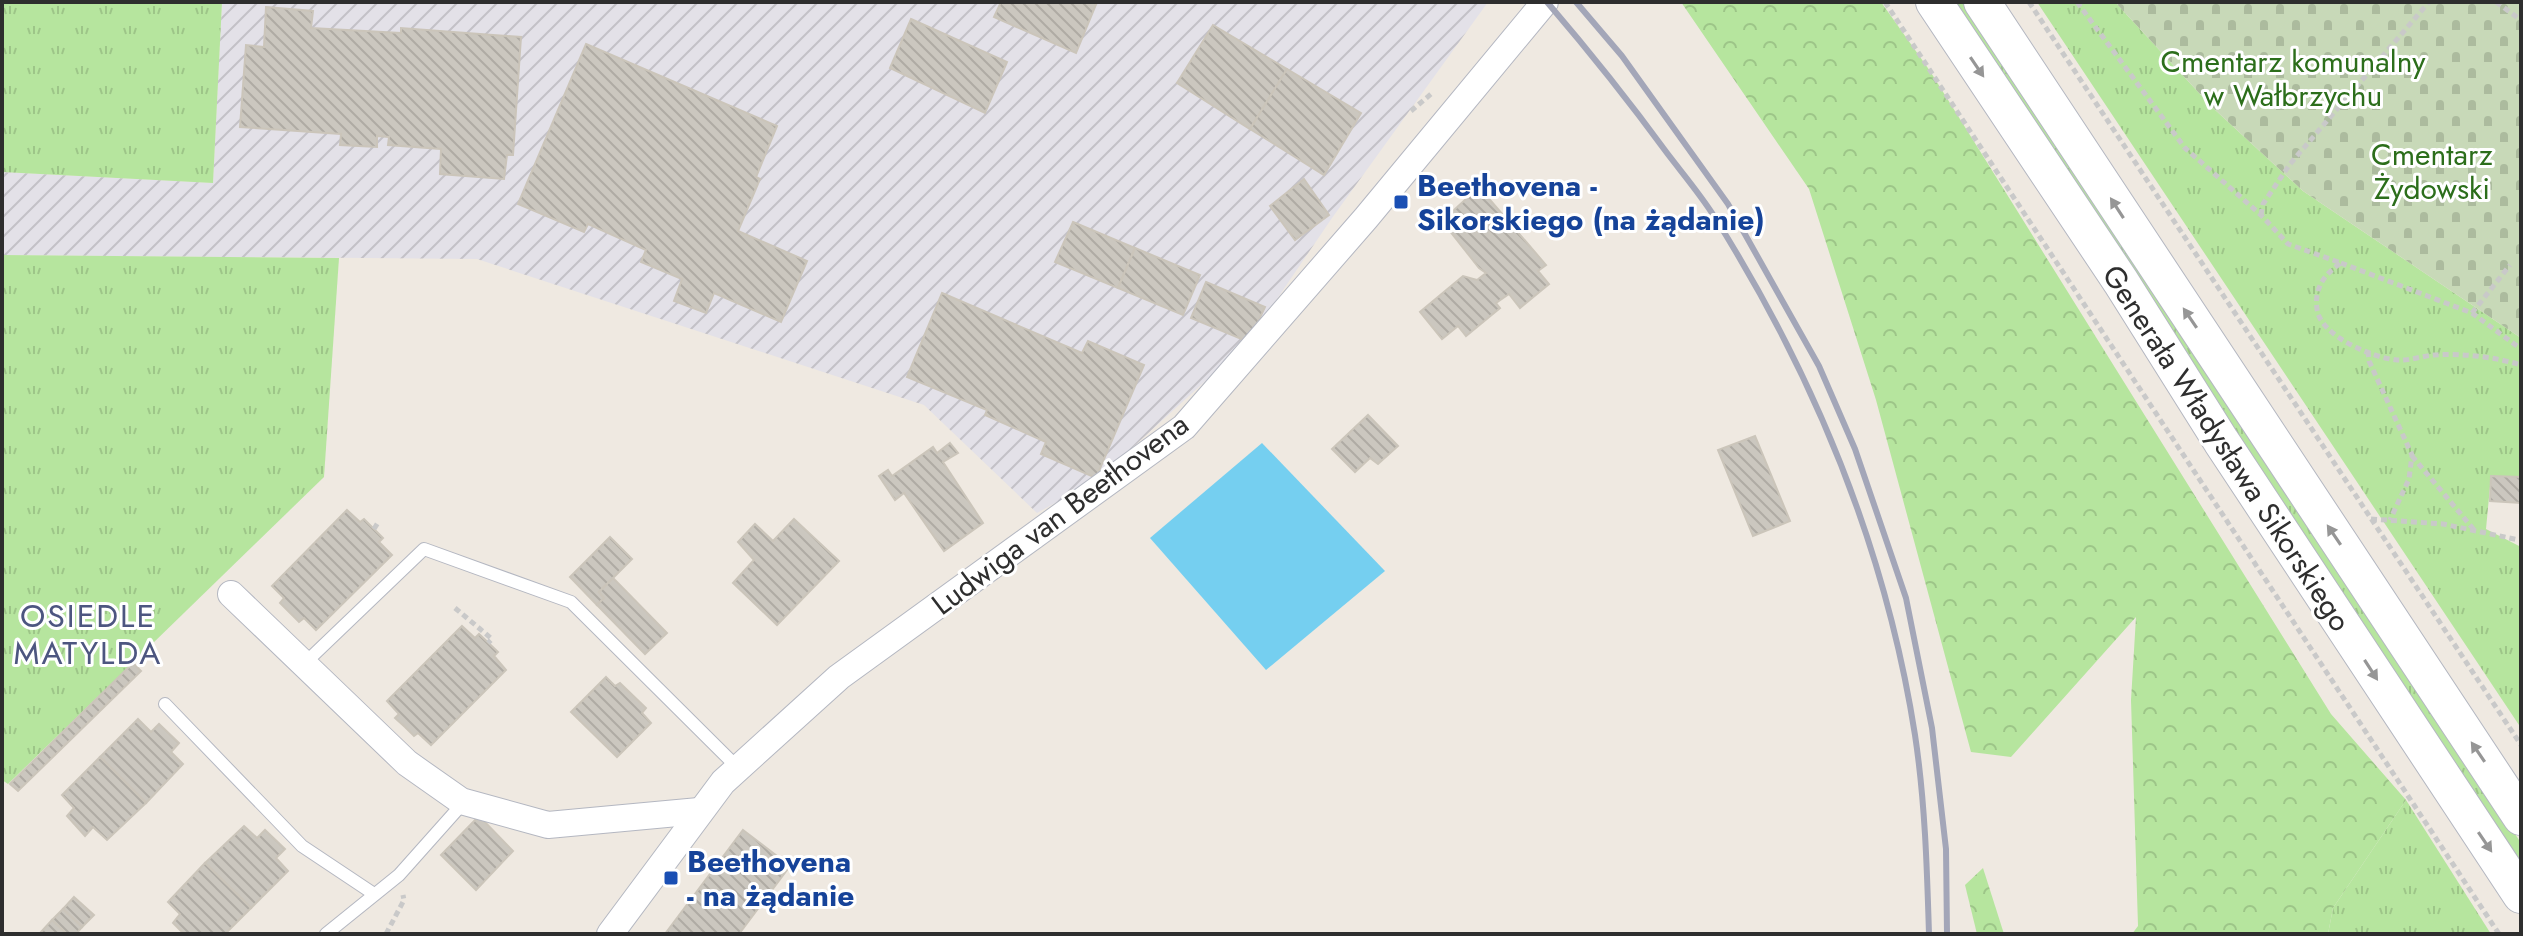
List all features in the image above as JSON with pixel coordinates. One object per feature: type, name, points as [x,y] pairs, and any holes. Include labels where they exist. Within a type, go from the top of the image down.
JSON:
[{"type":"main road","name":"Generała Władysława Sikorskiego","points":[[1934,2],[2121,282],[2221,441],[2521,895]]},
{"type":"main road","name":"Generała Władysława Sikorskiego","points":[[1982,2],[2521,817]]},
{"type":"street","name":"Ludwiga van Beethovena","points":[[610,934],[699,811],[738,768],[839,677],[1184,427],[1366,218],[1545,2]]},
{"type":"street","points":[[231,594],[407,763],[464,802],[548,825],[699,811]]},
{"type":"lane","points":[[304,664],[424,549],[571,602],[738,768]]},
{"type":"lane","points":[[165,704],[302,846],[374,894]]},
{"type":"lane","points":[[326,934],[399,875],[464,802]]},
{"type":"path","points":[[1885,2],[2499,934]]},
{"type":"path","points":[[2029,2],[2521,745]]},
{"type":"path","points":[[2077,2],[2185,148],[2261,215],[2288,244],[2472,313],[2521,349]]},
{"type":"path","points":[[2261,215],[2263,204],[2290,164],[2429,2]]},
{"type":"path","points":[[2496,2],[2521,20]]},
{"type":"path","points":[[2341,263],[2318,288],[2315,296],[2317,315],[2332,333],[2351,345],[2397,360],[2436,355],[2521,365]]},
{"type":"path","points":[[2472,313],[2510,265]]},
{"type":"path","points":[[2368,351],[2369,361],[2412,455],[2477,533]]},
{"type":"path","points":[[2390,520],[2409,479],[2412,455]]},
{"type":"path","points":[[2370,519],[2443,524],[2519,540]]},
{"type":"path","points":[[374,529],[379,521]]},
{"type":"path","points":[[455,608],[492,639],[488,643]]},
{"type":"shaded area","points":[[222,2],[1488,2],[1332,218],[1247,343],[1098,479],[1037,513],[924,405],[477,259],[2,255],[2,172],[213,183]]},
{"type":"green space","points":[[2,2],[222,2],[213,183],[2,172]]},
{"type":"green space","points":[[1681,2],[1881,2],[1930,71],[2331,714],[2406,800],[2333,908],[2328,934],[2132,934],[2138,926],[2131,700],[2136,617],[2011,757],[1971,752],[1876,400],[1809,189]]},
{"type":"green space","points":[[1946,2],[1965,2],[2521,843],[2521,868]]},
{"type":"green space","points":[[2037,2],[2115,2],[2212,107],[2303,191],[2521,338],[2521,477],[2491,476],[2486,529],[2521,547],[2521,728]]},
{"type":"green space","points":[[2115,2],[2521,2],[2521,338],[2303,191],[2212,107]]},
{"type":"green space","points":[[2,255],[339,258],[324,477],[8,784],[2,780]]},
{"type":"green space","points":[[2406,800],[2491,934],[2328,934],[2333,908]]},
{"type":"green space","points":[[1983,868],[2004,934],[1977,934],[1965,885]]},
{"type":"water","points":[[1262,443],[1385,571],[1266,670],[1150,538]]},
{"type":"building","points":[[1001,2],[1097,2],[1076,53],[994,17]]},
{"type":"building","points":[[266,7],[313,11],[311,28],[401,33],[401,28],[521,37],[513,155],[507,155],[504,179],[440,174],[441,149],[388,145],[389,137],[377,136],[377,147],[340,145],[341,134],[240,127],[246,45],[264,47]]},
{"type":"building","points":[[911,19],[1007,62],[985,113],[890,68]]},
{"type":"building","points":[[1213,25],[1287,69],[1250,129],[1177,83]]},
{"type":"building","points":[[586,44],[777,126],[756,177],[760,179],[738,231],[807,261],[781,322],[714,293],[706,313],[674,301],[682,279],[641,262],[646,250],[588,224],[584,232],[518,204]]},
{"type":"building","points":[[1287,69],[1361,113],[1324,175],[1250,129]]},
{"type":"building","points":[[1304,179],[1329,215],[1295,240],[1270,206]]},
{"type":"building","points":[[1479,187],[1546,265],[1538,271],[1549,284],[1520,308],[1509,294],[1496,303],[1500,308],[1466,336],[1458,326],[1442,339],[1420,312],[1463,276],[1477,280],[1486,273],[1442,221]]},
{"type":"building","points":[[1073,222],[1135,248],[1118,288],[1055,262]]},
{"type":"building","points":[[1135,248],[1200,275],[1183,315],[1118,288]]},
{"type":"building","points":[[1206,282],[1265,307],[1244,340],[1191,318]]},
{"type":"building","points":[[942,293],[1082,353],[1088,341],[1144,365],[1096,478],[1041,454],[1046,442],[985,415],[987,410],[907,377]]},
{"type":"building","points":[[1368,415],[1398,446],[1378,464],[1370,458],[1355,472],[1332,449]]},
{"type":"building","points":[[1755,436],[1790,521],[1753,536],[1718,450]]},
{"type":"building","points":[[950,443],[958,453],[943,462],[983,523],[944,551],[904,493],[895,500],[879,476],[888,470],[892,476],[933,447],[937,453]]},
{"type":"building","points":[[2491,476],[2521,477],[2521,503],[2490,501]]},
{"type":"building","points":[[347,510],[360,522],[364,519],[383,538],[379,542],[392,555],[316,630],[304,618],[299,622],[280,603],[284,598],[272,586]]},
{"type":"building","points":[[794,519],[839,561],[777,625],[733,583],[754,560],[738,542],[755,524],[773,541]]},
{"type":"building","points":[[610,537],[632,559],[599,592],[604,598],[597,605],[570,577]]},
{"type":"building","points":[[613,578],[667,633],[645,654],[597,605],[604,598],[599,592]]},
{"type":"building","points":[[462,626],[475,638],[479,634],[498,652],[494,656],[506,670],[431,745],[418,733],[414,736],[395,718],[399,714],[387,701]]},
{"type":"building","points":[[133,663],[141,671],[18,791],[10,784]]},
{"type":"building","points":[[606,677],[615,686],[620,683],[646,708],[642,713],[651,723],[617,757],[571,712]]},
{"type":"building","points":[[138,719],[151,732],[159,724],[179,743],[171,752],[183,764],[146,803],[100,757]]},
{"type":"building","points":[[100,757],[146,803],[107,840],[93,827],[85,836],[67,816],[74,808],[62,795]]},
{"type":"building","points":[[479,816],[513,851],[476,890],[441,855]]},
{"type":"building","points":[[244,826],[257,838],[265,830],[285,849],[276,858],[288,871],[251,908],[205,863]]},
{"type":"building","points":[[743,830],[790,866],[739,934],[665,934]]},
{"type":"building","points":[[205,863],[251,908],[225,934],[184,934],[173,923],[180,914],[168,902]]},
{"type":"building","points":[[74,897],[94,915],[82,927],[63,909]]},
{"type":"building","points":[[63,909],[82,927],[76,934],[67,934],[52,920]]},
{"type":"building","points":[[52,920],[67,934],[43,934],[41,932]]},
{"type":"railway","points":[[1547,2],[1623,95],[1714,216],[1784,338],[1841,465],[1885,598],[1915,735],[1921,785],[1929,934]]},
{"type":"railway","points":[[1576,2],[1622,56],[1728,204],[1819,366],[1855,449],[1906,598],[1932,728],[1946,849],[1947,934]]},
{"type":"place","name":"Beethovena - Sikorskiego (na żądanie)","points":[[1401,202]]},
{"type":"place","name":"Beethovena - na żądanie","points":[[671,878]]},
{"type":"district","name":"OSIEDLE MATYLDA","points":[[88,634]]},
{"type":"park label","name":"Cmentarz komunalny w Wałbrzychu","points":[[2293,78]]},
{"type":"park label","name":"Cmentarz Żydowski","points":[[2432,171]]}]
